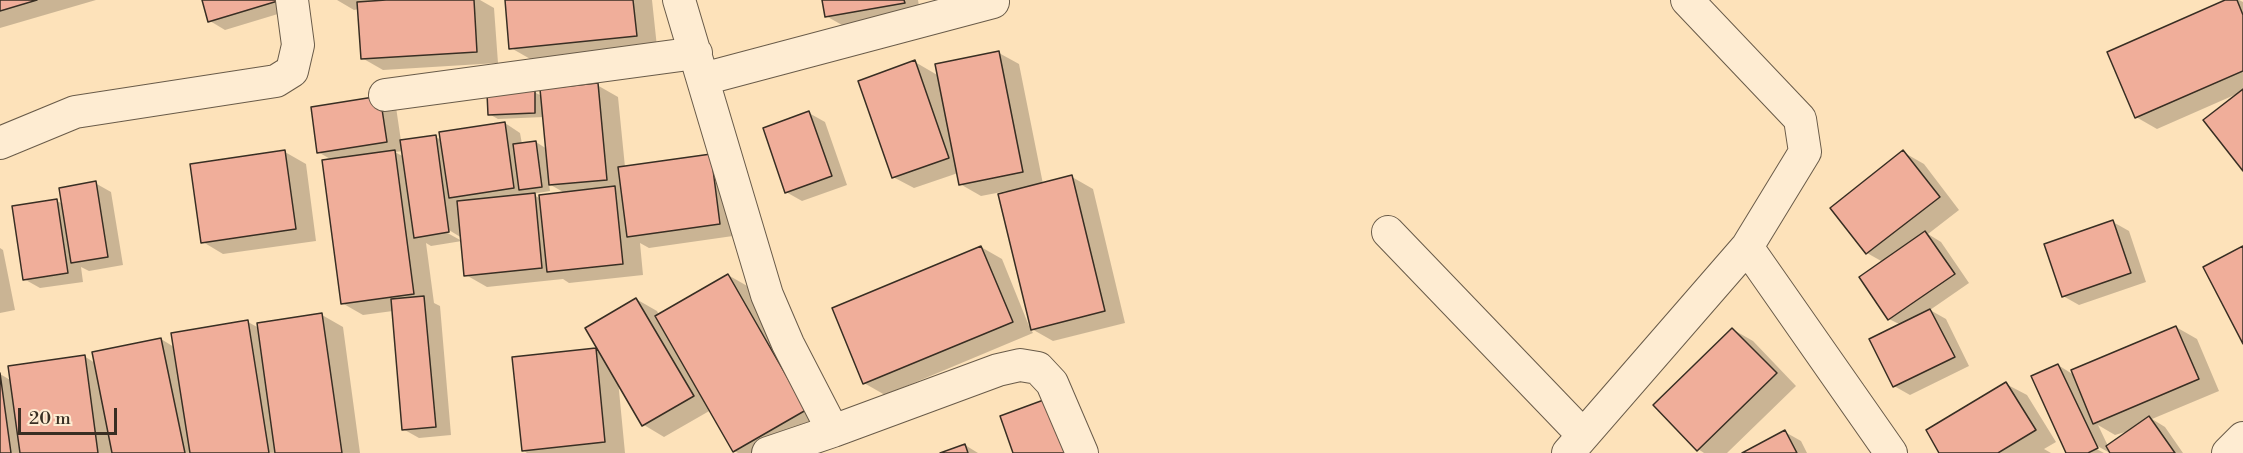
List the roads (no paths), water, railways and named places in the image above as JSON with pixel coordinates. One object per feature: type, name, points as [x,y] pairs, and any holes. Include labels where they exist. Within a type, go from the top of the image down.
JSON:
[{"type":"street","points":[[0,143],[75,112],[276,81],[292,71],[298,45],[292,0]]},
{"type":"street","points":[[679,0],[767,295],[788,344],[833,431]]},
{"type":"street","points":[[1389,232],[1575,444],[1747,247],[1805,152],[1800,119],[1687,0]]},
{"type":"street","points":[[385,95],[700,66],[993,2]]},
{"type":"street","points":[[1747,247],[1891,453]]},
{"type":"street","points":[[768,453],[998,370],[1020,365],[1038,369],[1052,383],[1082,453]]},
{"type":"street","points":[[2228,453],[2243,438]]}]
